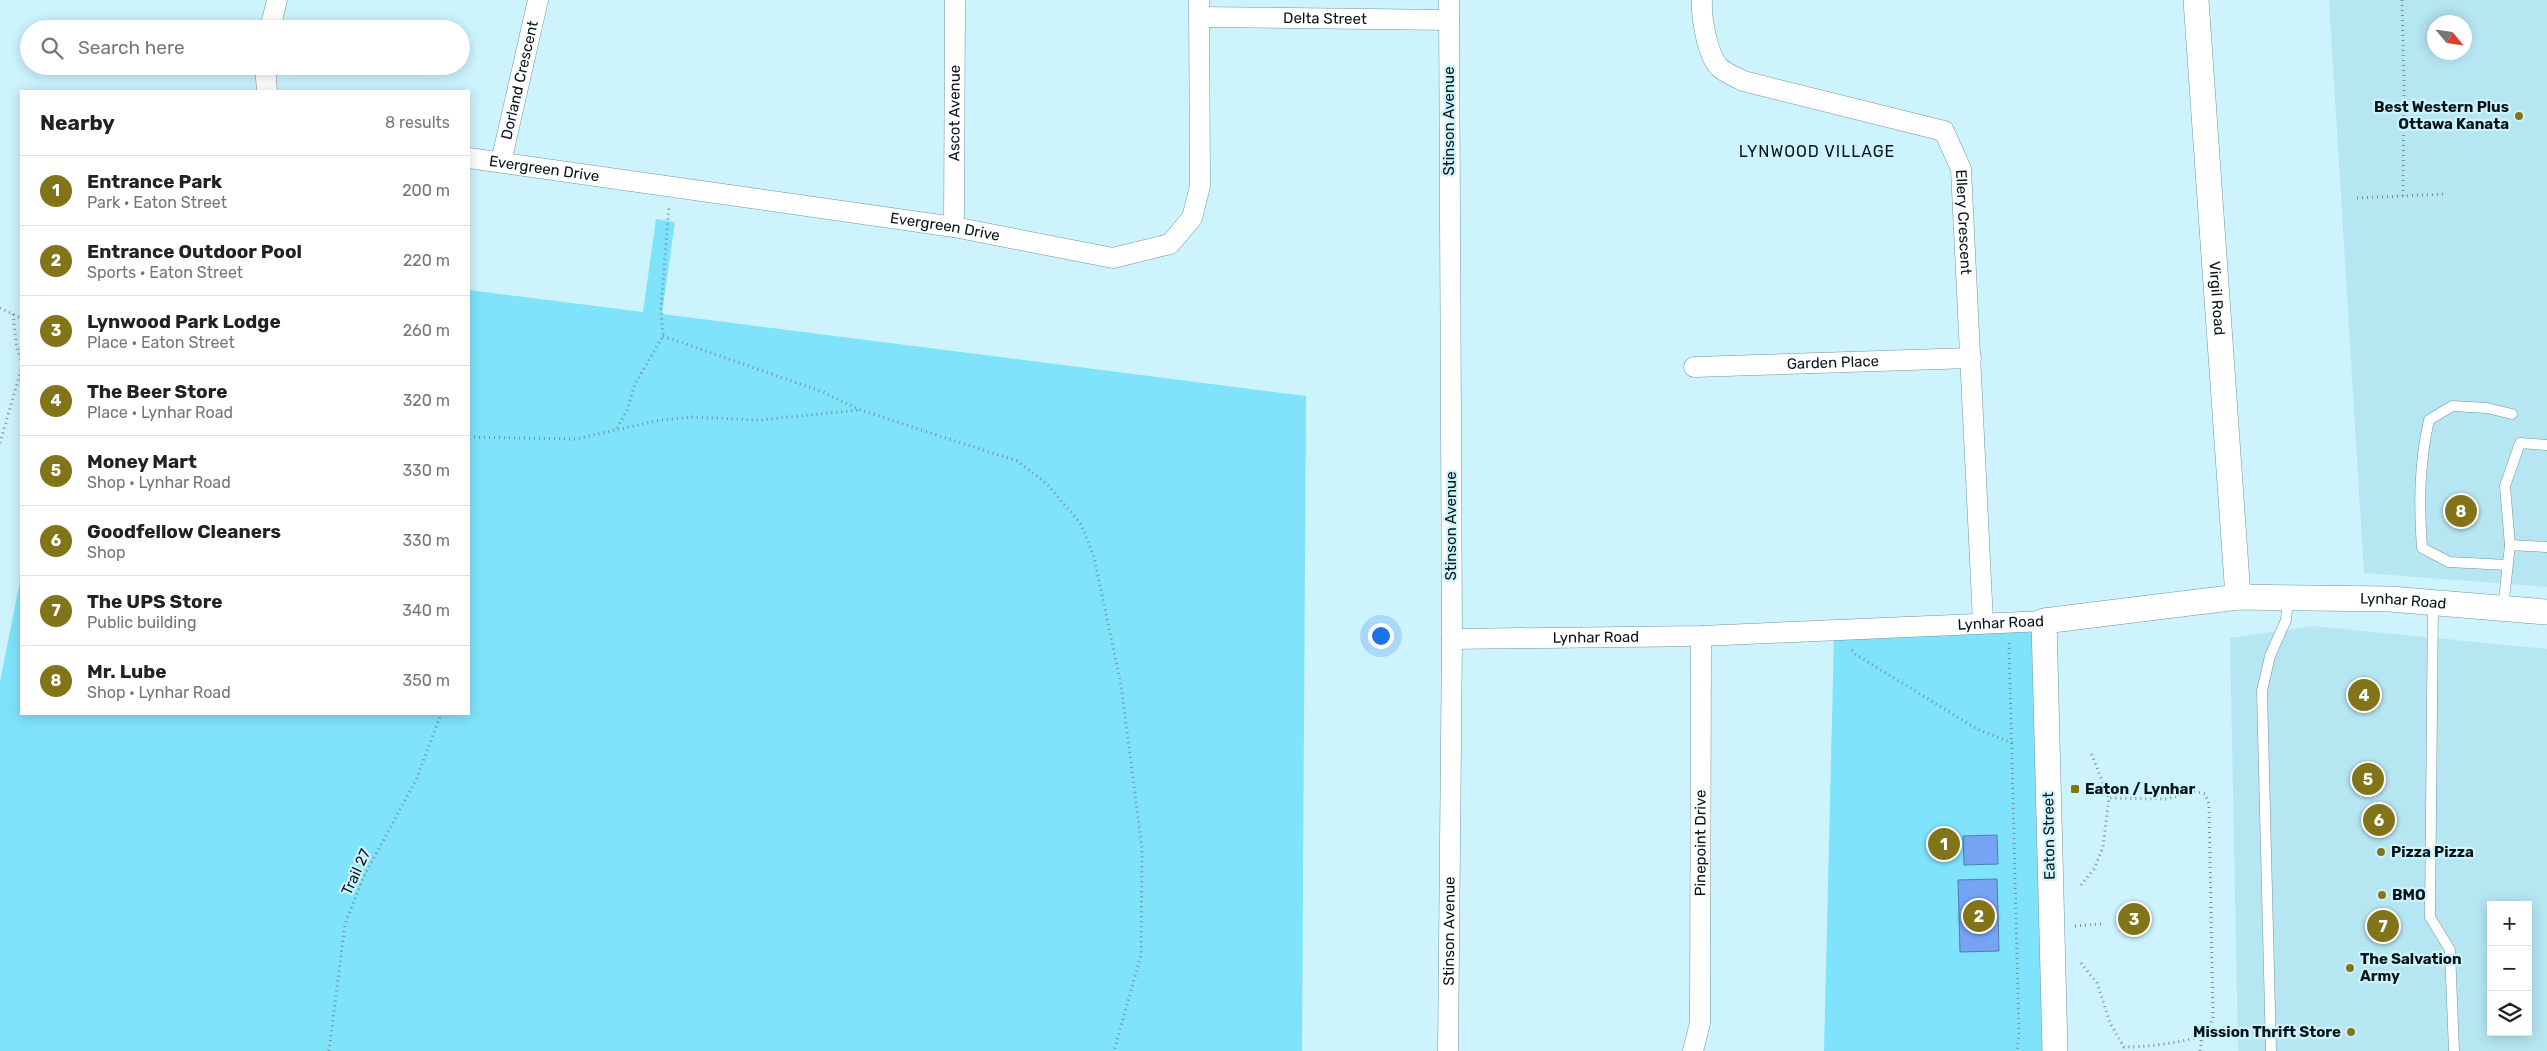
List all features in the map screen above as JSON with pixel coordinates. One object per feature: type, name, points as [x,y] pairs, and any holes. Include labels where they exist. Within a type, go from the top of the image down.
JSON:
[{"type":"street","points":[[272,20],[277,0]]},
{"type":"street","name":"Dorland Crescent","points":[[501,162],[538,0]]},
{"type":"street","name":"Ascot Avenue","points":[[954,227],[955,0]]},
{"type":"street","name":"Stinson Avenue","points":[[1448,1051],[1452,640],[1449,0]]},
{"type":"street","name":"Ellery Crescent","points":[[1702,0],[1701,11],[1708,43],[1719,67],[1743,81],[1944,131],[1961,169],[1983,622]]},
{"type":"street","name":"Virgil Road","points":[[2196,0],[2238,597]]},
{"type":"street","name":"Evergreen Drive","points":[[470,158],[954,227],[1113,258],[1170,244],[1192,218],[1200,186],[1200,9]]},
{"type":"street","name":"Delta Street","points":[[1200,9],[1449,20]]},
{"type":"street","points":[[266,75],[267,90]]},
{"type":"street","name":"Garden Place","points":[[1694,367],[1971,358]]},
{"type":"street","name":"Lynhar Road","points":[[1452,640],[1701,636],[1983,622],[2044,621],[2238,597],[2390,599],[2547,612]]},
{"type":"street","name":"Eaton Street","points":[[2044,621],[2055,1051]]},
{"type":"street","name":"Pinepoint Drive","points":[[1693,1051],[1700,1023],[1701,636]]},
{"type":"lane","points":[[2507,565],[2449,562],[2422,548],[2418,501],[2422,451],[2429,420],[2452,406],[2487,408],[2512,414]]},
{"type":"lane","points":[[2503,608],[2510,545],[2505,486],[2520,443],[2547,445]]},
{"type":"lane","points":[[2510,545],[2547,547]]},
{"type":"lane","points":[[2271,1051],[2262,690],[2270,656],[2286,620],[2288,598]]},
{"type":"lane","points":[[2433,602],[2430,917],[2450,950],[2454,1051]]},
{"type":"path","points":[[2402,0],[2404,87],[2403,196]]},
{"type":"path","points":[[618,428],[627,410],[635,384],[663,336],[661,309],[670,187]]},
{"type":"path","points":[[2357,198],[2446,194]]},
{"type":"path","points":[[0,308],[20,318]]},
{"type":"path","points":[[13,314],[16,342],[20,357]]},
{"type":"path","points":[[663,336],[823,392],[860,410],[1017,461],[1048,484],[1081,524],[1094,557],[1121,685],[1142,848],[1141,955],[1114,1051]]},
{"type":"path","points":[[0,443],[20,373]]},
{"type":"path","points":[[470,438],[575,439],[618,428],[692,417],[759,420],[860,410]]},
{"type":"path","points":[[2009,622],[2019,1015],[2017,1051]]},
{"type":"path","points":[[1841,629],[1848,646],[1856,654],[1977,729],[2012,743]]},
{"type":"path","name":"Trail 27","points":[[329,1051],[345,924],[364,876],[416,780],[441,715]]},
{"type":"path","points":[[2080,885],[2094,869],[2104,847],[2108,798],[2090,753]]},
{"type":"path","points":[[2108,798],[2167,800],[2196,791],[2206,794],[2210,804],[2213,1019],[2202,1034],[2200,1051]]},
{"type":"path","points":[[2081,963],[2097,983],[2110,1023],[2124,1049],[2202,1034]]},
{"type":"shaded area","points":[[2329,0],[2547,0],[2547,587],[2364,573]]},
{"type":"shaded area","points":[[656,219],[675,222],[662,314],[1306,396],[1302,1051],[0,1051],[0,682],[20,581],[20,715],[470,715],[470,290],[643,312]]},
{"type":"shaded area","points":[[2313,626],[2547,649],[2547,1051],[2238,1051],[2230,638]]},
{"type":"shaded area","points":[[2054,630],[2064,1051],[1824,1051],[1834,636]]},
{"type":"shaded area","points":[[1997,835],[1998,864],[1964,865],[1963,836]]},
{"type":"shaded area","points":[[1997,879],[1999,951],[1960,952],[1958,880]]},
{"type":"place","name":"Best Western Plus Ottawa Kanata","points":[[2519,116]]},
{"type":"place","name":"Mr. Lube","points":[[2461,511]]},
{"type":"place","name":"The Beer Store","points":[[2364,695]]},
{"type":"place","name":"Money Mart","points":[[2368,779]]},
{"type":"place","name":"Eaton / Lynhar","points":[[2075,789]]},
{"type":"place","name":"Goodfellow Cleaners","points":[[2379,820]]},
{"type":"place","name":"Entrance Park","points":[[1944,844]]},
{"type":"place","name":"Pizza Pizza","points":[[2381,852]]},
{"type":"place","name":"BMO","points":[[2382,895]]},
{"type":"place","name":"Entrance Outdoor Pool","points":[[1979,916]]},
{"type":"place","name":"Lynwood Park Lodge","points":[[2134,919]]},
{"type":"place","name":"The UPS Store","points":[[2383,926]]},
{"type":"place","name":"The Salvation Army","points":[[2350,968]]},
{"type":"place","name":"Mission Thrift Store","points":[[2351,1032]]},
{"type":"district","name":"LYNWOOD VILLAGE","points":[[1817,151]]}]
